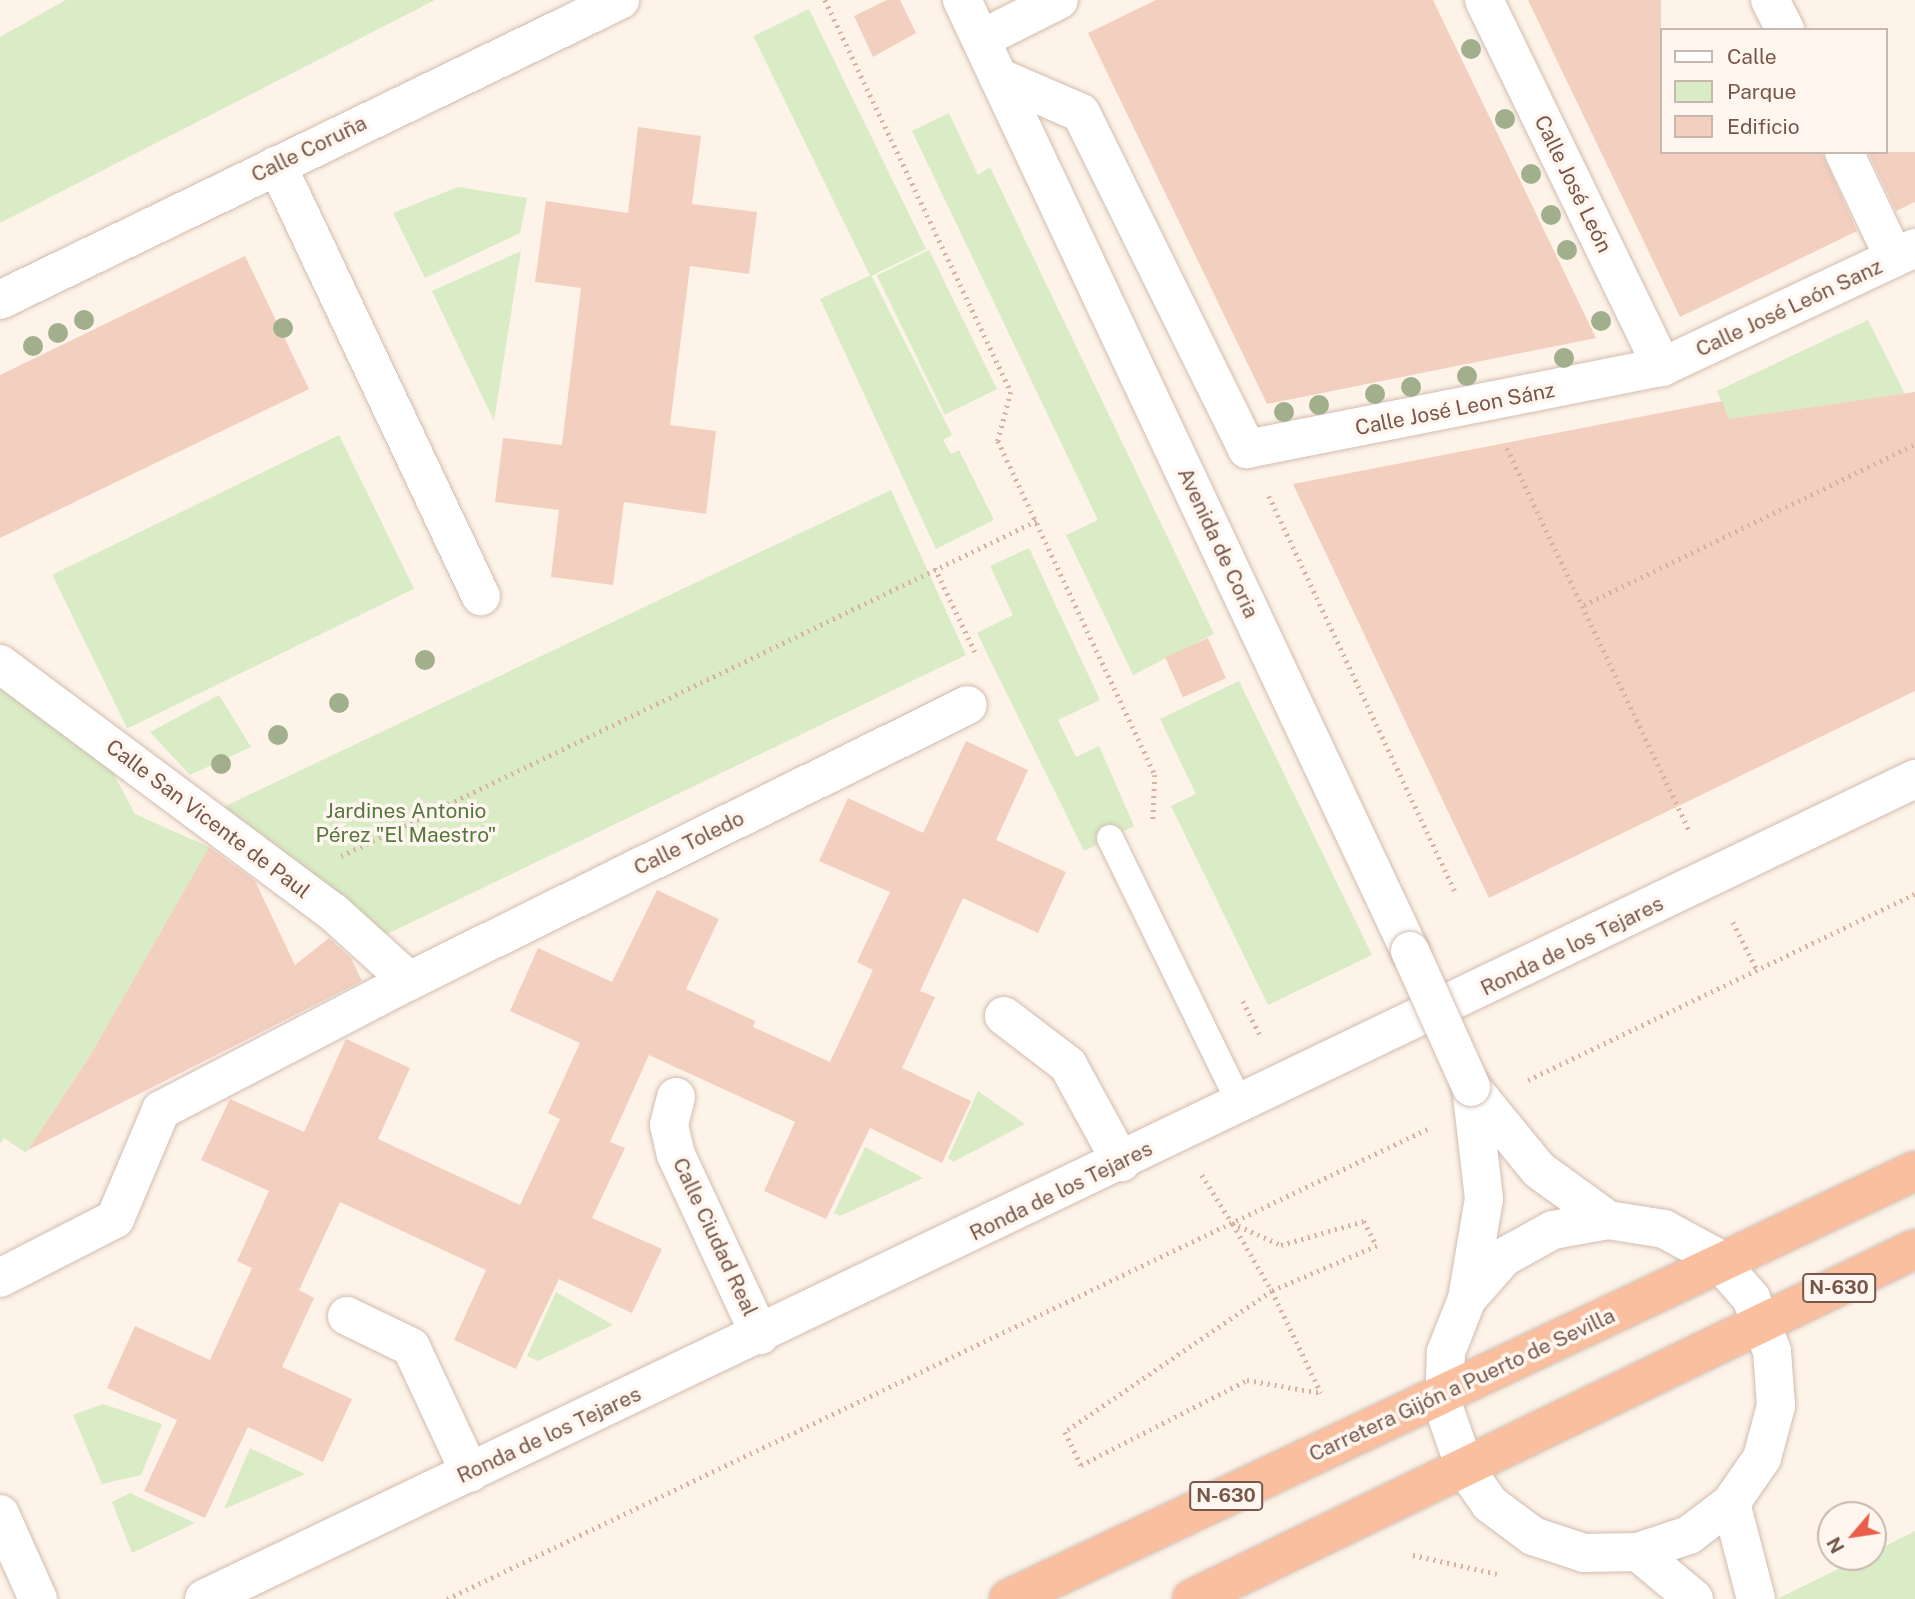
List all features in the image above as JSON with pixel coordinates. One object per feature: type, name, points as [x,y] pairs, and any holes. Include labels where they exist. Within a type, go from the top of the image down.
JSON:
[{"type":"highway","name":"Carretera Gijón a Puerto de Sevilla","points":[[1009,1599],[1915,1171]]},
{"type":"highway","name":"N-630","points":[[1192,1599],[1762,1327],[1915,1249]]},
{"type":"street","name":"Calle Coruña","points":[[0,300],[620,0]]},
{"type":"street","name":"Avenida de Coria","points":[[962,0],[1410,951],[1471,1087]]},
{"type":"street","points":[[981,39],[1059,0]]},
{"type":"street","name":"Calle José León","points":[[1483,0],[1662,368]]},
{"type":"street","points":[[1770,0],[1784,28]]},
{"type":"street","points":[[998,77],[1081,113],[1247,449]]},
{"type":"street","points":[[1845,154],[1905,253]]},
{"type":"street","points":[[277,164],[481,596]]},
{"type":"street","name":"Calle José León Sanz","points":[[1662,368],[1905,253]]},
{"type":"street","name":"Calle José Leon Sánz","points":[[1247,449],[1662,368]]},
{"type":"street","name":"Calle San Vicente de Paul","points":[[0,664],[333,912],[409,981]]},
{"type":"street","name":"Calle Toledo","points":[[0,1278],[115,1219],[161,1110],[409,981],[968,705]]},
{"type":"street","name":"Ronda de los Tejares","points":[[204,1599],[1241,1105],[1915,779]]},
{"type":"street","points":[[1004,1016],[1068,1065],[1121,1162]]},
{"type":"street","points":[[1471,1087],[1539,1170],[1608,1220]]},
{"type":"street","points":[[1467,1299],[1504,1257],[1553,1230],[1608,1220],[1664,1229],[1720,1263],[1751,1298],[1772,1351],[1776,1406],[1762,1458],[1731,1503],[1689,1535],[1637,1552],[1584,1553],[1533,1536],[1490,1504],[1465,1468],[1444,1408],[1446,1352],[1467,1299],[1484,1199],[1471,1087]]},
{"type":"street","name":"Calle Ciudad Real","points":[[676,1097],[669,1125],[676,1155],[760,1335]]},
{"type":"street","points":[[347,1316],[411,1348],[470,1473]]},
{"type":"street","points":[[1731,1503],[1756,1599]]},
{"type":"street","points":[[0,1514],[38,1599]]},
{"type":"street","points":[[1637,1552],[1694,1599]]},
{"type":"lane","points":[[1110,838],[1241,1105]]},
{"type":"path","points":[[825,1],[1011,392],[998,441],[1155,775],[1152,818],[1158,830]]},
{"type":"path","points":[[1486,403],[1584,605],[1711,879]]},
{"type":"path","points":[[1584,605],[1915,444]]},
{"type":"path","points":[[1247,449],[1455,891]]},
{"type":"path","points":[[341,856],[1036,521]]},
{"type":"path","points":[[935,568],[994,691],[968,705]]},
{"type":"path","points":[[1524,1082],[1915,894]]},
{"type":"path","points":[[1237,990],[1261,1037]]},
{"type":"path","points":[[447,1599],[1441,1123]]},
{"type":"path","points":[[1176,1136],[1272,1291],[1321,1393],[1247,1380],[1081,1465],[1065,1432],[1272,1291],[1377,1246],[1364,1221],[1281,1245],[1232,1223]]},
{"type":"green space","points":[[66,0],[435,0],[0,223],[0,37]]},
{"type":"green space","points":[[809,9],[926,249],[870,276],[753,36]]},
{"type":"green space","points":[[949,113],[978,175],[990,167],[1214,634],[1133,675],[1066,535],[1098,520],[912,131]]},
{"type":"green space","points":[[458,187],[527,198],[520,233],[425,278],[393,213]]},
{"type":"green space","points":[[929,250],[997,389],[945,415],[877,275]]},
{"type":"green space","points":[[521,251],[494,421],[432,291]]},
{"type":"green space","points":[[871,275],[952,435],[943,440],[951,454],[959,450],[994,520],[936,549],[820,299]]},
{"type":"green space","points":[[1868,320],[1905,394],[1729,419],[1717,391]]},
{"type":"green space","points":[[339,435],[414,589],[127,729],[52,575]]},
{"type":"green space","name":"Jardines Antonio Pérez \"El Maestro\"","points":[[891,490],[966,655],[383,936],[217,810]]},
{"type":"green space","points":[[1029,548],[1100,700],[1058,720],[1076,757],[1099,746],[1134,826],[1084,851],[977,633],[1013,615],[990,566]]},
{"type":"green space","points":[[1239,681],[1372,955],[1268,1005],[1171,806],[1196,794],[1160,719]]},
{"type":"green space","points":[[0,684],[110,767],[135,814],[209,847],[91,1054],[26,1153],[4,1138],[0,1144]]},
{"type":"green space","points":[[219,695],[251,747],[190,775],[150,732]]},
{"type":"green space","points":[[978,1091],[1025,1124],[953,1162],[948,1158]]},
{"type":"green space","points":[[865,1147],[923,1178],[840,1216],[834,1213]]},
{"type":"green space","points":[[556,1292],[613,1325],[538,1361],[527,1356]]},
{"type":"green space","points":[[103,1404],[162,1424],[141,1475],[102,1484],[73,1415]]},
{"type":"green space","points":[[250,1448],[305,1474],[224,1509]]},
{"type":"green space","points":[[130,1493],[195,1523],[132,1553],[112,1502]]},
{"type":"green space","points":[[1915,1531],[1915,1599],[1777,1599],[1834,1571],[1887,1571],[1887,1545]]},
{"type":"building","points":[[887,0],[900,0],[916,33],[873,57],[854,16]]},
{"type":"building","points":[[1156,0],[1433,0],[1596,338],[1267,404],[1088,33]]},
{"type":"building","points":[[1528,0],[1661,0],[1660,154],[1823,154],[1857,231],[1680,317]]},
{"type":"building","points":[[638,127],[701,136],[692,204],[757,212],[749,274],[690,266],[670,425],[716,431],[706,514],[624,502],[613,585],[551,577],[559,510],[495,502],[503,438],[562,445],[581,288],[535,282],[546,201],[628,213]]},
{"type":"building","points":[[1915,152],[1915,202],[1896,211],[1869,154]]},
{"type":"building","points":[[245,256],[309,389],[0,538],[0,375]]},
{"type":"building","points":[[1915,392],[1915,691],[1489,898],[1293,484],[1722,401],[1729,419]]},
{"type":"building","points":[[1208,638],[1226,678],[1183,697],[1165,657]]},
{"type":"building","points":[[966,741],[1028,770],[996,840],[1066,872],[1038,933],[963,898],[920,991],[935,997],[902,1068],[971,1101],[942,1163],[870,1128],[826,1219],[764,1191],[795,1122],[649,1055],[610,1142],[625,1148],[592,1218],[662,1249],[632,1313],[559,1279],[516,1369],[454,1340],[486,1270],[340,1202],[299,1290],[314,1298],[282,1367],[352,1399],[323,1462],[248,1427],[205,1518],[144,1491],[177,1420],[107,1388],[135,1326],[210,1360],[252,1268],[237,1261],[269,1191],[201,1160],[230,1099],[304,1132],[346,1039],[410,1068],[378,1139],[520,1205],[560,1119],[548,1113],[580,1043],[510,1011],[538,948],[612,982],[657,890],[719,919],[686,989],[755,1021],[753,1027],[830,1062],[873,970],[857,962],[890,892],[819,861],[848,798],[923,833]]},
{"type":"building","points":[[209,847],[255,881],[295,965],[329,938],[351,958],[362,981],[28,1150],[91,1054]]}]
